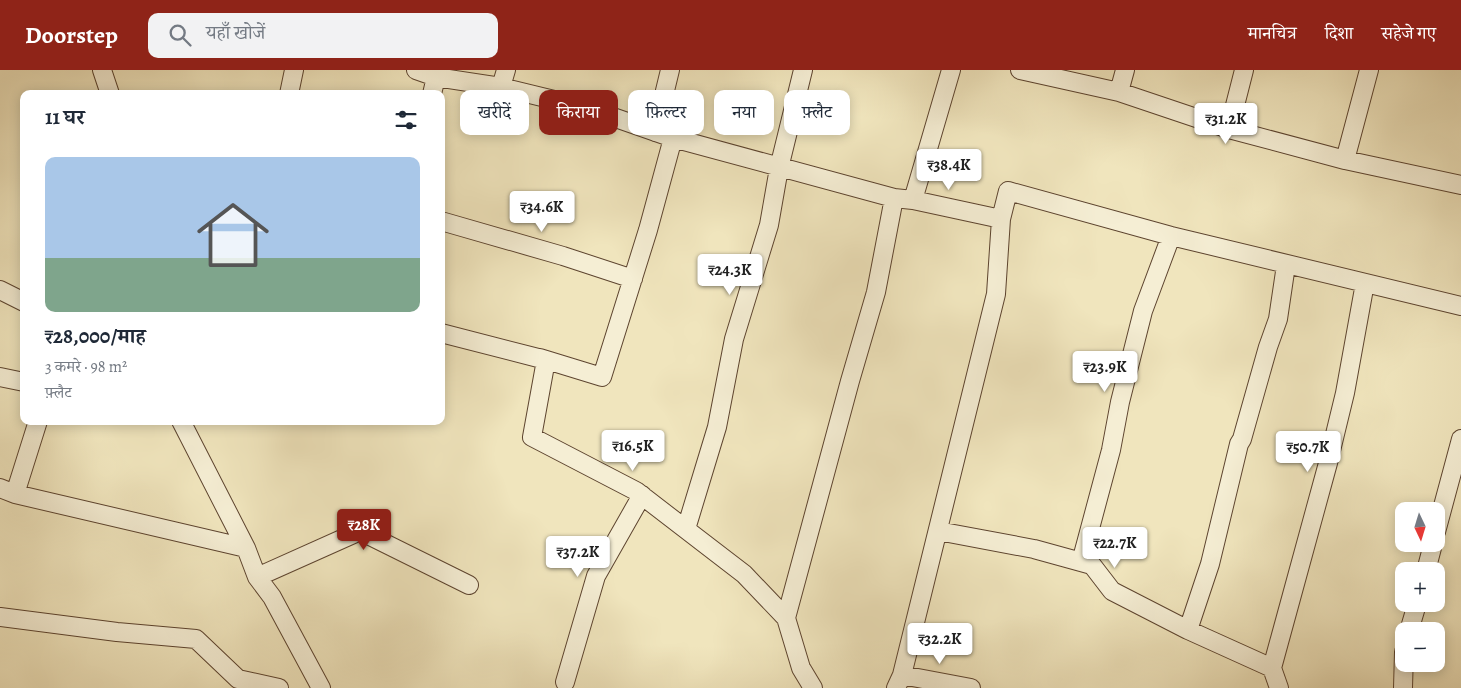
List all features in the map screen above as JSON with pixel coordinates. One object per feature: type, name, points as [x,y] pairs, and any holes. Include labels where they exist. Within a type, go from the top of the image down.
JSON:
[{"type":"street","points":[[102,70],[109,90]]},
{"type":"street","points":[[290,90],[294,70]]},
{"type":"street","points":[[416,70],[434,86],[501,88],[587,108],[628,122]]},
{"type":"street","points":[[501,88],[506,70]]},
{"type":"street","points":[[665,90],[670,70]]},
{"type":"street","points":[[686,529],[717,426],[734,339],[769,225],[779,168],[803,70]]},
{"type":"street","points":[[913,200],[951,70]]},
{"type":"street","points":[[1020,70],[1119,92],[1229,129],[1345,160],[1461,185]]},
{"type":"street","points":[[1119,92],[1125,70]]},
{"type":"street","points":[[1229,129],[1244,70]]},
{"type":"street","points":[[1345,160],[1369,70]]},
{"type":"street","points":[[664,135],[779,168],[894,198],[913,200],[1001,219]]},
{"type":"street","points":[[445,334],[540,358],[602,377],[674,138]]},
{"type":"street","points":[[971,688],[899,682],[996,294],[1001,219],[1008,191],[1171,236],[1461,306]]},
{"type":"street","points":[[786,618],[876,292],[894,198]]},
{"type":"street","points":[[445,222],[564,256],[633,279]]},
{"type":"street","points":[[1081,562],[1109,458],[1120,402],[1143,312],[1171,236]]},
{"type":"street","points":[[1188,630],[1216,542],[1225,497],[1239,444],[1278,319],[1286,265]]},
{"type":"street","points":[[1279,688],[1272,668],[1345,393],[1366,283]]},
{"type":"street","points":[[0,290],[20,300]]},
{"type":"street","points":[[540,358],[546,360],[532,437],[642,495],[744,574],[786,618],[801,668],[812,688]]},
{"type":"street","points":[[0,377],[20,381]]},
{"type":"street","points":[[36,425],[8,491],[246,548]]},
{"type":"street","points":[[183,425],[246,548],[257,577],[272,597],[321,688]]},
{"type":"street","points":[[1444,502],[1461,439]]},
{"type":"street","points":[[565,682],[596,576],[642,495]]},
{"type":"street","points":[[257,577],[360,531],[470,585]]},
{"type":"street","points":[[938,531],[1034,549],[1092,565],[1112,591],[1188,630],[1272,668]]},
{"type":"street","points":[[0,617],[117,632],[196,639],[238,679],[279,688]]},
{"type":"street","points":[[1403,672],[1403,688]]}]
